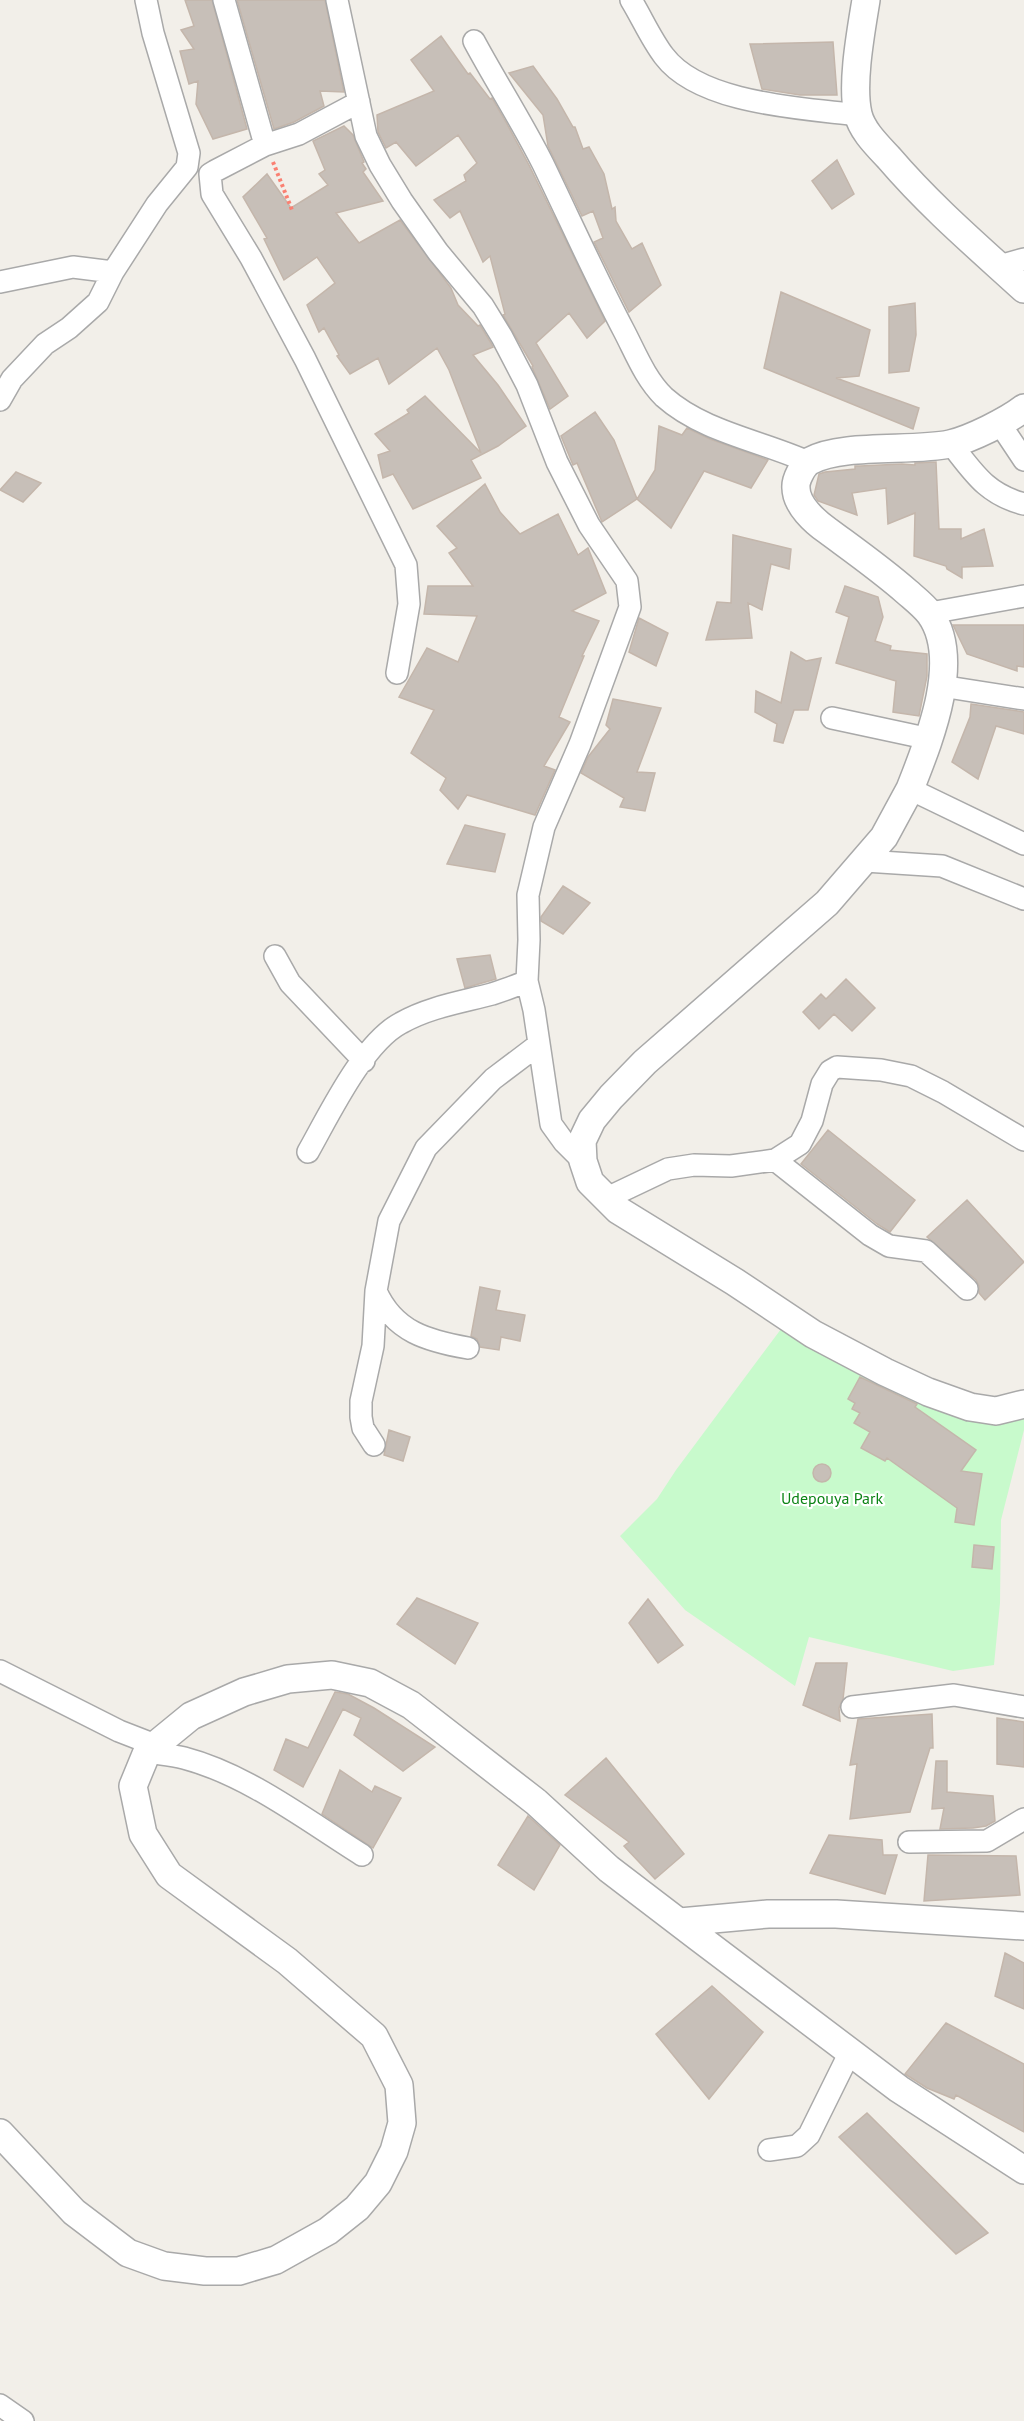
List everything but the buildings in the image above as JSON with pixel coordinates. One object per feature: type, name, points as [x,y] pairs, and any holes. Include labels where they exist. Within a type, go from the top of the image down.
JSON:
[{"type":"street","points":[[0,400],[12,379],[45,344],[69,328],[98,302],[113,272],[157,204],[187,167],[189,153],[153,33],[147,0]]},
{"type":"street","points":[[224,0],[265,145]]},
{"type":"street","points":[[337,0],[366,136],[380,165],[438,252],[483,306],[527,385],[557,462],[589,525],[627,581],[630,607],[580,744],[544,827],[528,895],[527,981],[534,1010],[551,1124],[564,1142],[583,1161]]},
{"type":"street","points":[[631,0],[664,57],[689,78],[741,99],[858,115]]},
{"type":"street","points":[[866,0],[860,33],[857,79],[858,115],[871,138],[933,206],[1011,262],[1024,289]]},
{"type":"street","points":[[474,41],[541,161],[642,369],[664,397],[694,417],[732,434],[779,449],[808,462]]},
{"type":"street","points":[[210,174],[265,145],[299,134],[359,102]]},
{"type":"street","points":[[189,153],[210,174],[212,194],[251,258],[306,359],[406,564],[409,604],[397,673]]},
{"type":"street","points":[[0,282],[73,267],[113,272]]},
{"type":"street","points":[[1024,408],[1000,423],[951,444],[846,452],[808,462],[802,470],[796,488],[801,502],[815,522],[888,576],[930,613],[939,629],[943,657],[941,686],[930,739],[910,789],[884,837],[865,861],[827,903],[645,1062],[592,1120],[582,1141],[583,1161],[590,1182],[618,1210],[735,1282],[813,1334],[885,1372],[928,1392],[969,1407],[996,1411],[1024,1404]]},
{"type":"street","points":[[1000,423],[1024,460]]},
{"type":"street","points":[[951,444],[979,480],[1005,499],[1024,504]]},
{"type":"street","points":[[930,613],[1024,596]]},
{"type":"street","points":[[941,686],[1024,699]]},
{"type":"street","points":[[832,718],[930,739]]},
{"type":"street","points":[[910,789],[1024,844]]},
{"type":"street","points":[[865,861],[942,866],[1024,899]]},
{"type":"street","points":[[275,956],[290,983],[364,1061]]},
{"type":"street","points":[[308,1152],[350,1078],[378,1043],[398,1024],[444,1005],[494,993],[527,981]]},
{"type":"street","points":[[374,1445],[363,1428],[361,1401],[373,1346],[376,1290],[389,1221],[426,1148],[493,1079],[538,1045]]},
{"type":"street","points":[[608,1198],[668,1169],[694,1165],[731,1166],[775,1160],[800,1144],[812,1121],[822,1084],[830,1071],[837,1067],[881,1070],[911,1076],[943,1092],[1024,1140]]},
{"type":"street","points":[[775,1160],[870,1235],[889,1246],[926,1251],[967,1289]]},
{"type":"street","points":[[376,1290],[381,1301],[404,1326],[426,1339],[468,1348]]},
{"type":"street","points":[[0,1671],[151,1749],[217,1769],[261,1792],[362,1855]]},
{"type":"street","points":[[0,2133],[74,2212],[128,2253],[164,2266],[205,2271],[239,2271],[276,2260],[328,2231],[357,2208],[378,2183],[394,2151],[402,2123],[399,2085],[374,2036],[287,1961],[169,1875],[143,1834],[133,1786],[151,1749],[191,1716],[244,1692],[288,1679],[332,1675],[370,1683],[411,1705],[536,1802],[609,1869],[850,2052],[899,2089],[1024,2170]]},
{"type":"street","points":[[852,1707],[954,1695],[1024,1707]]},
{"type":"street","points":[[909,1842],[987,1841],[1024,1819]]},
{"type":"street","points":[[680,1922],[768,1914],[836,1914],[1024,1926]]},
{"type":"street","points":[[769,2150],[796,2146],[808,2135],[850,2052]]},
{"type":"street","points":[[0,2405],[23,2421]]},
{"type":"path","points":[[265,145],[292,210]]},
{"type":"green space","name":"Udepouya Park","points":[[784,1325],[896,1371],[1024,1410],[1024,1430],[1001,1520],[1000,1603],[994,1665],[953,1671],[809,1637],[795,1686],[685,1610],[620,1536],[657,1499]]}]
